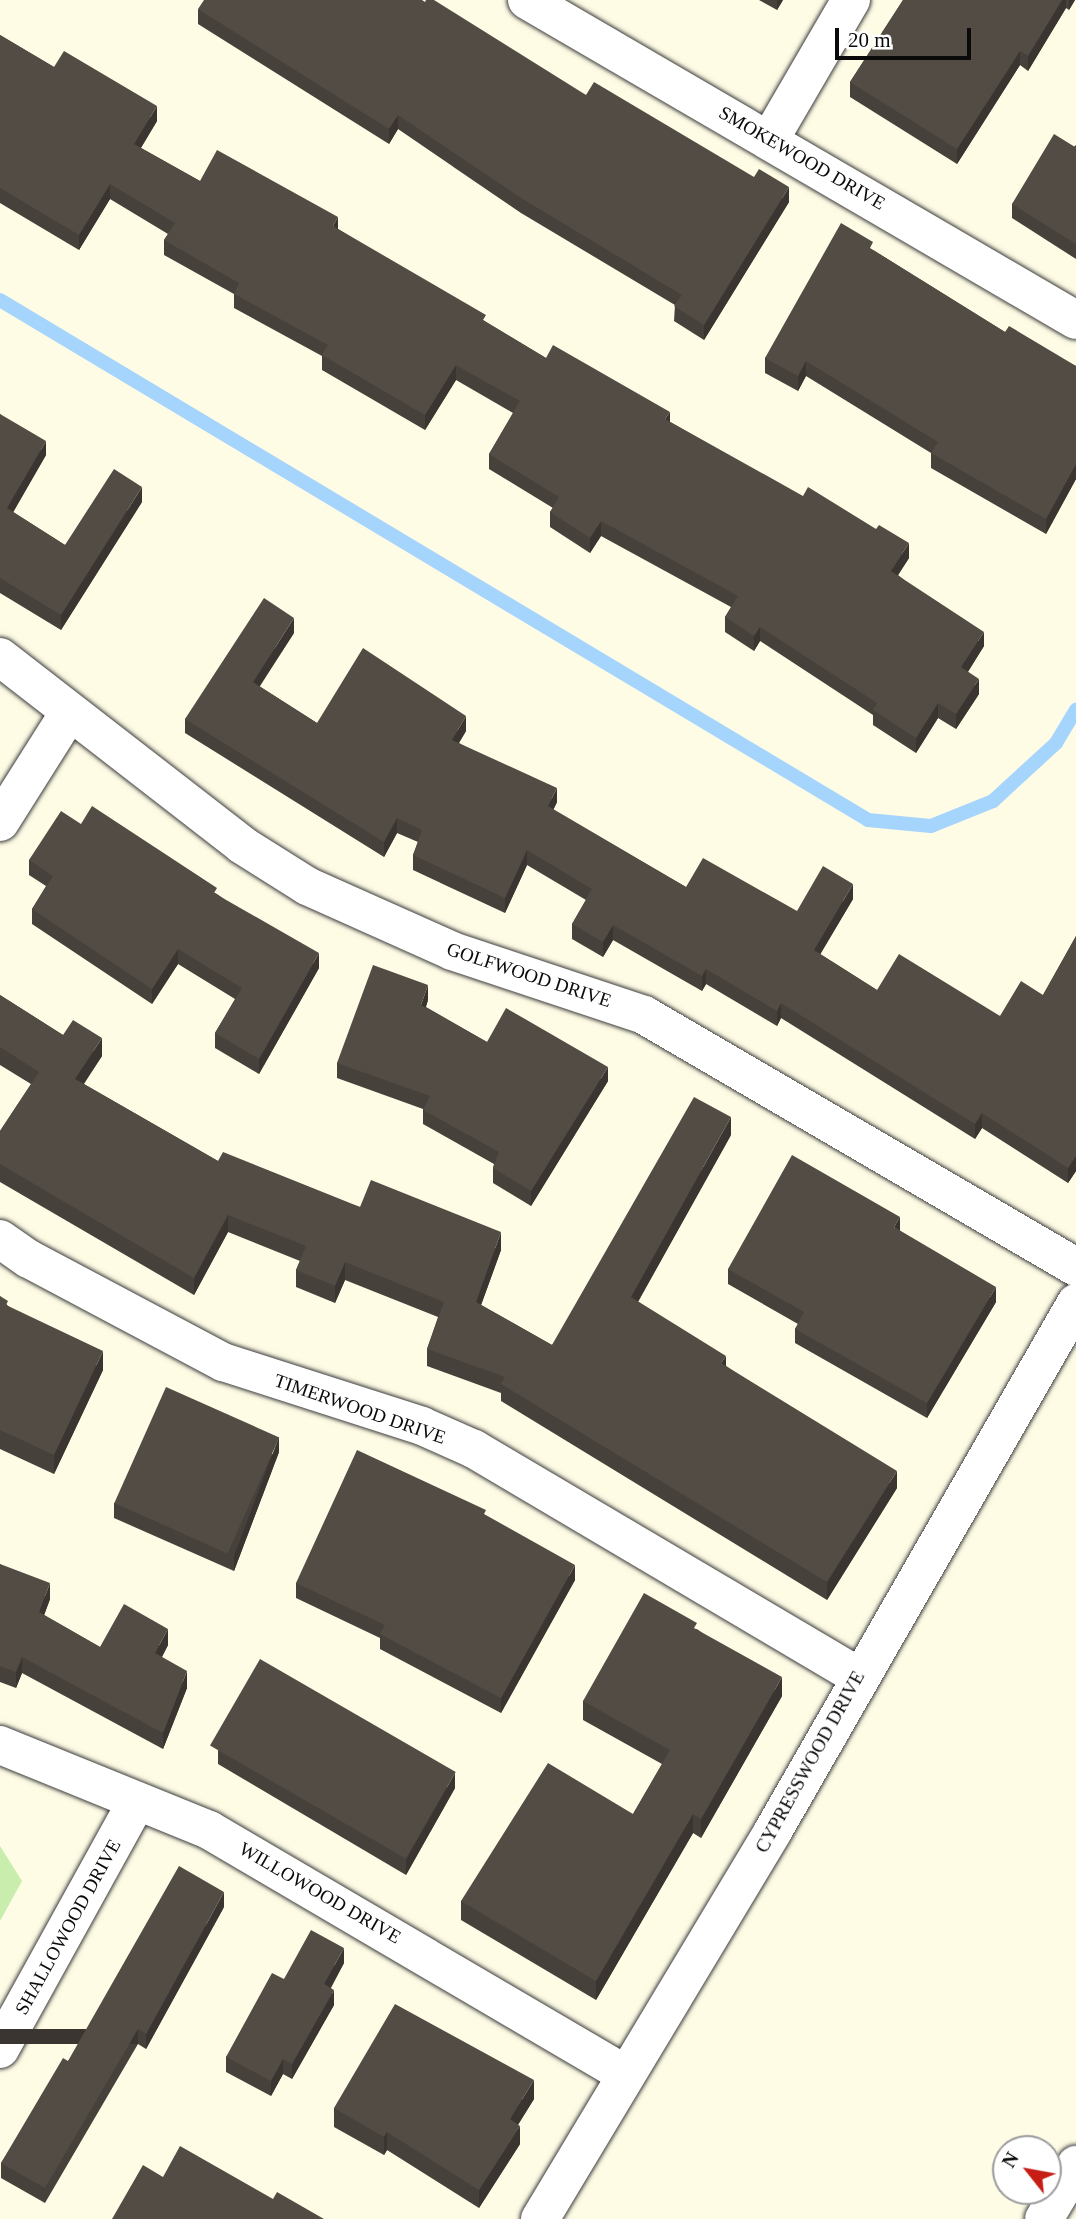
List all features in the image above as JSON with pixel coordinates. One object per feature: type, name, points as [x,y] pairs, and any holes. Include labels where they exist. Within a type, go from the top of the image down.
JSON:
[{"type":"street","name":"SMOKEWOOD DRIVE","points":[[527,0],[771,139],[1076,320]]},
{"type":"street","points":[[771,139],[851,0]]},
{"type":"street","name":"GOLFWOOD DRIVE","points":[[0,657],[242,845],[307,886],[452,951],[644,1015],[1076,1267]]},
{"type":"street","points":[[0,822],[69,713]]},
{"type":"street","name":"TIMERWOOD DRIVE","points":[[0,1239],[223,1362],[422,1426],[474,1450],[858,1676]]},
{"type":"street","name":"CYPRESSWOOD DRIVE","points":[[540,2219],[624,2073],[773,1831],[858,1676],[1076,1303]]},
{"type":"street","name":"WILLOWOOD DRIVE","points":[[0,1745],[135,1804],[209,1830],[624,2073]]},
{"type":"street","name":"SHALLOWOOD DRIVE","points":[[0,2049],[135,1804]]},
{"type":"street","points":[[1044,2219],[1076,2165]]},
{"type":"green space","points":[[0,1846],[22,1881],[0,1921]]},
{"type":"building","points":[[204,0],[434,0],[586,95],[594,82],[754,177],[759,169],[789,187],[704,325],[674,306],[682,295],[521,198],[398,115],[389,129],[198,9]]},
{"type":"building","points":[[903,0],[1062,0],[1028,56],[1020,51],[957,149],[850,82]]},
{"type":"building","points":[[0,35],[54,67],[64,51],[157,106],[134,144],[200,181],[217,150],[338,217],[333,226],[486,315],[483,320],[546,358],[553,345],[670,412],[665,419],[803,496],[808,487],[876,529],[879,525],[909,543],[891,571],[984,632],[961,667],[979,679],[956,714],[938,703],[916,738],[873,710],[877,703],[760,627],[754,636],[725,617],[738,596],[601,521],[590,538],[550,512],[559,497],[489,454],[520,401],[456,365],[425,415],[322,355],[328,345],[234,294],[239,283],[164,240],[175,223],[110,184],[79,235],[0,188]]},
{"type":"building","points":[[1054,134],[1075,147],[1076,145],[1076,244],[1012,204]]},
{"type":"building","points":[[841,223],[873,242],[870,248],[1005,332],[1009,326],[1076,366],[1076,464],[1046,519],[931,453],[938,442],[806,361],[798,376],[765,358]]},
{"type":"building","points":[[0,414],[46,441],[7,508],[65,545],[114,469],[142,487],[61,615],[0,578]]},
{"type":"building","points":[[264,598],[294,618],[253,682],[317,723],[363,648],[466,716],[452,740],[557,788],[548,806],[686,887],[703,858],[797,911],[823,866],[853,884],[814,950],[877,990],[899,954],[1000,1016],[1021,981],[1043,995],[1076,936],[1076,1156],[1068,1168],[982,1113],[975,1124],[781,1003],[777,1011],[706,969],[702,976],[613,925],[603,942],[572,924],[592,889],[527,850],[505,898],[413,855],[422,830],[397,818],[384,842],[185,719]]},
{"type":"building","points":[[92,806],[217,888],[214,893],[319,953],[259,1059],[215,1033],[242,988],[178,949],[152,989],[32,909],[53,876],[29,860],[61,811],[81,824]]},
{"type":"building","points":[[373,965],[428,985],[421,1005],[487,1042],[506,1008],[608,1067],[531,1191],[493,1168],[499,1152],[423,1110],[430,1096],[337,1063]]},
{"type":"building","points":[[0,995],[63,1035],[73,1020],[102,1038],[75,1079],[218,1161],[223,1152],[360,1207],[371,1180],[501,1232],[476,1302],[552,1345],[694,1097],[731,1117],[631,1297],[726,1356],[721,1363],[897,1471],[827,1582],[501,1384],[505,1377],[427,1349],[444,1302],[345,1262],[335,1286],[296,1270],[306,1246],[228,1215],[194,1278],[0,1164],[0,1131],[39,1072],[0,1047]]},
{"type":"building","points":[[792,1155],[900,1217],[894,1227],[996,1287],[927,1403],[795,1329],[804,1312],[728,1269]]},
{"type":"building","points":[[0,1296],[8,1301],[6,1305],[103,1351],[54,1455],[0,1430]]},
{"type":"building","points":[[166,1387],[279,1437],[228,1553],[114,1503]]},
{"type":"building","points":[[357,1450],[486,1510],[484,1514],[575,1565],[501,1698],[380,1634],[385,1625],[296,1583]]},
{"type":"building","points":[[0,1564],[50,1583],[39,1612],[100,1647],[124,1604],[168,1629],[155,1653],[187,1671],[163,1733],[22,1657],[16,1672],[0,1666]]},
{"type":"building","points":[[644,1593],[697,1623],[694,1628],[782,1677],[701,1819],[693,1814],[596,1981],[461,1901],[548,1763],[633,1814],[670,1750],[583,1701]]},
{"type":"building","points":[[260,1659],[456,1772],[406,1859],[210,1746]]},
{"type":"building","points":[[179,1866],[224,1892],[146,2034],[138,2029],[45,2188],[1,2163],[63,2058],[68,2061]]},
{"type":"building","points":[[311,1930],[344,1948],[324,1984],[334,1990],[292,2064],[283,2059],[271,2081],[226,2057],[272,1973],[284,1979]]},
{"type":"building","points":[[395,2004],[534,2080],[510,2119],[520,2126],[479,2190],[387,2132],[384,2137],[334,2108]]},
{"type":"building","points":[[180,2146],[273,2199],[277,2192],[324,2219],[112,2219],[143,2165],[163,2177]]},
{"type":"waterway","points":[[0,300],[868,820],[931,826],[993,801],[1056,743],[1076,710]]}]
